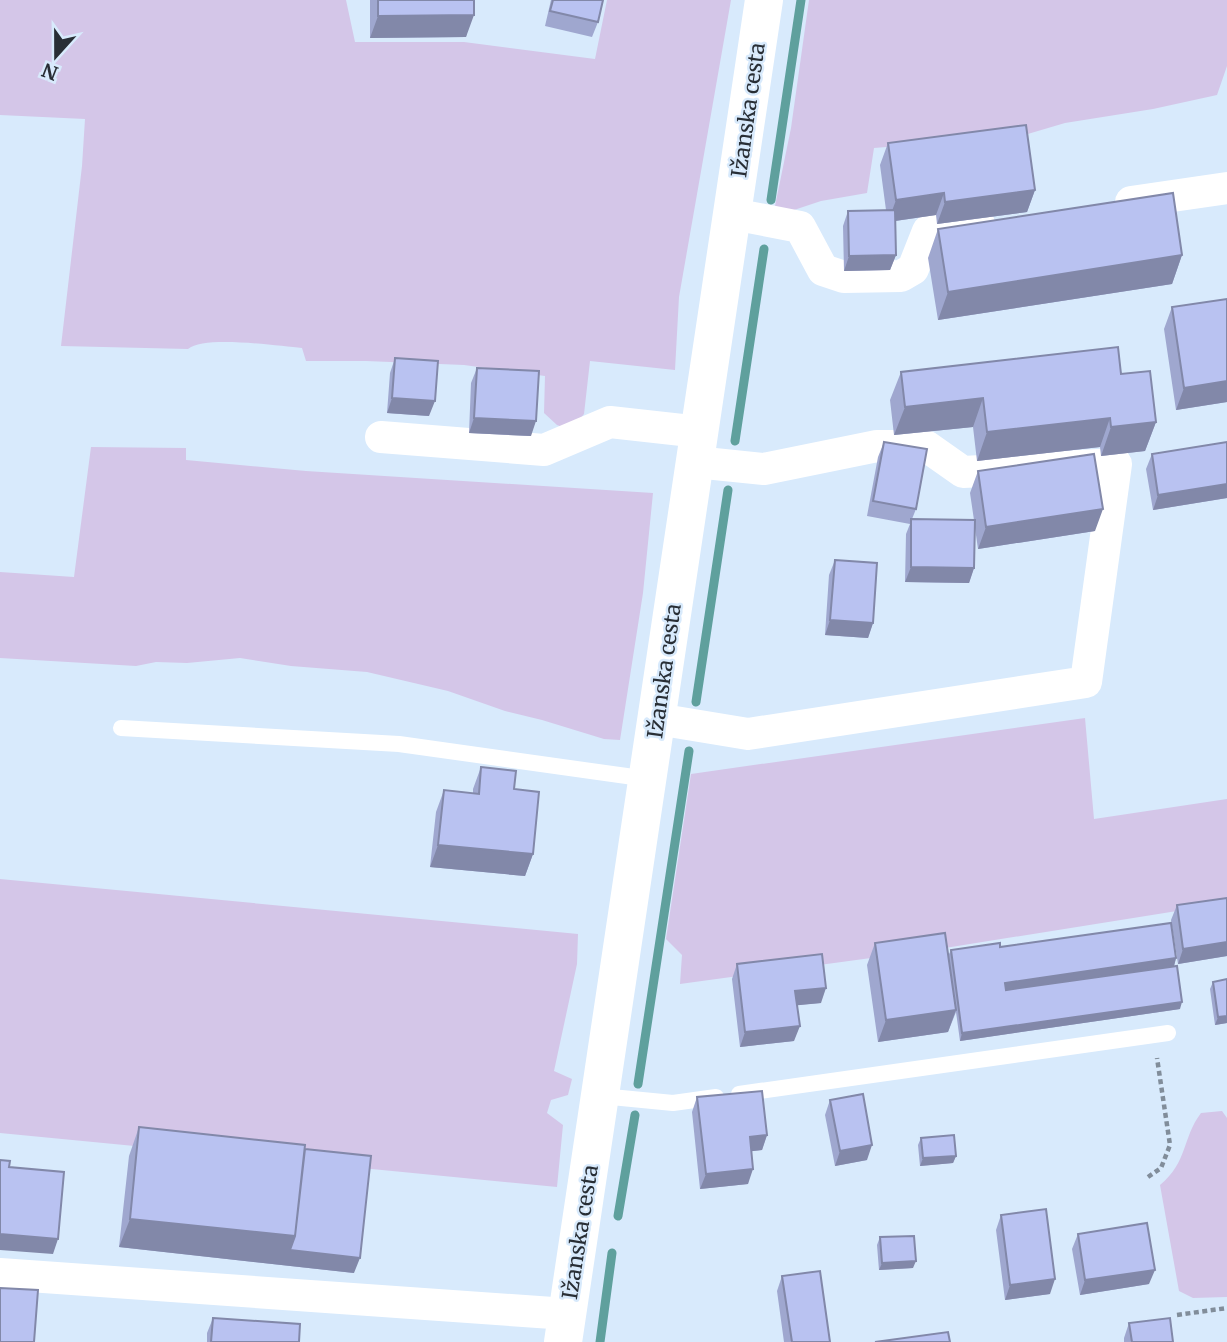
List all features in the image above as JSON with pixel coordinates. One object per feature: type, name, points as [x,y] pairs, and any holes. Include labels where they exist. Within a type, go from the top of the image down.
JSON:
[{"type":"street","name":"Ižanska cesta","points":[[565,1328],[764,0]]},
{"type":"street","points":[[1104,206],[1227,188]]},
{"type":"street","points":[[733,214],[800,227],[823,270],[844,277],[901,276],[913,269],[928,231],[1009,220]]},
{"type":"street","points":[[381,437],[544,450],[610,422],[764,469],[877,446],[926,446],[963,472],[1116,464],[1086,682],[748,734],[657,719]]},
{"type":"street","points":[[0,1274],[565,1328]]},
{"type":"lane","points":[[121,728],[399,744],[648,779]]},
{"type":"lane","points":[[601,1096],[673,1103],[1160,1034]]},
{"type":"path","points":[[1148,1177],[1161,1168],[1170,1145],[1160,1034]]},
{"type":"path","points":[[1177,1315],[1227,1308]]},
{"type":"shaded area","points":[[0,0],[346,0],[355,42],[464,42],[595,59],[607,0],[731,0],[679,297],[675,370],[590,361],[584,414],[571,430],[557,425],[544,413],[545,376],[464,365],[306,361],[302,348],[242,342],[209,343],[188,349],[61,346],[85,119],[0,115]]},
{"type":"shaded area","points":[[809,0],[1227,0],[1227,66],[1217,95],[1153,109],[1065,123],[1021,136],[874,148],[867,193],[821,201],[785,213],[775,206],[791,128]]},
{"type":"shaded area","points":[[91,447],[186,448],[186,460],[306,471],[653,493],[643,593],[620,740],[604,739],[505,711],[448,691],[367,672],[291,666],[240,658],[187,663],[156,662],[136,666],[0,658],[0,572],[74,577]]},
{"type":"shaded area","points":[[1085,718],[1094,819],[1227,799],[1227,903],[945,948],[680,984],[682,955],[666,939],[691,774]]},
{"type":"shaded area","points":[[0,879],[578,934],[577,964],[554,1071],[572,1079],[568,1095],[551,1100],[547,1113],[563,1125],[557,1187],[0,1133]]},
{"type":"shaded area","points":[[1222,1111],[1227,1118],[1227,1297],[1193,1298],[1179,1291],[1160,1185],[1176,1168],[1201,1113]]},
{"type":"building","points":[[378,0],[474,0],[474,15],[378,16]]},
{"type":"building","points":[[553,0],[603,0],[598,22],[550,11]]},
{"type":"building","points":[[1026,125],[1035,190],[945,202],[944,193],[896,200],[888,143]]},
{"type":"building","points":[[1173,193],[1182,255],[948,292],[938,229]]},
{"type":"building","points":[[895,210],[896,255],[849,256],[848,211]]},
{"type":"building","points":[[1227,299],[1227,381],[1184,388],[1172,307]]},
{"type":"building","points":[[1118,347],[1121,374],[1150,371],[1156,422],[1111,427],[1110,418],[987,432],[983,398],[905,407],[901,372]]},
{"type":"building","points":[[395,358],[438,361],[435,401],[392,398]]},
{"type":"building","points":[[477,368],[539,371],[536,421],[474,418]]},
{"type":"building","points":[[884,442],[927,449],[916,509],[873,501]]},
{"type":"building","points":[[1227,442],[1227,484],[1158,495],[1152,454]]},
{"type":"building","points":[[1094,454],[1103,509],[986,527],[978,471]]},
{"type":"building","points":[[911,519],[975,520],[974,568],[911,567]]},
{"type":"building","points":[[835,560],[877,563],[873,623],[830,620]]},
{"type":"building","points":[[481,767],[516,771],[514,789],[539,792],[533,854],[438,845],[444,790],[479,794]]},
{"type":"building","points":[[1227,898],[1227,942],[1183,949],[1177,905]]},
{"type":"building","points":[[1171,923],[1176,958],[1005,983],[1006,990],[1177,966],[1182,1002],[962,1033],[951,950],[1000,943],[1000,947]]},
{"type":"building","points":[[945,933],[956,1010],[886,1020],[875,943]]},
{"type":"building","points":[[822,954],[826,988],[795,991],[800,1026],[745,1032],[737,964]]},
{"type":"building","points":[[1227,979],[1227,1016],[1218,1017],[1213,982]]},
{"type":"building","points":[[762,1091],[767,1135],[750,1137],[753,1169],[706,1174],[697,1097]]},
{"type":"building","points":[[863,1094],[872,1145],[840,1151],[830,1100]]},
{"type":"building","points":[[139,1127],[305,1145],[295,1236],[130,1219]]},
{"type":"building","points":[[954,1135],[956,1156],[923,1158],[921,1138]]},
{"type":"building","points":[[305,1149],[371,1156],[360,1258],[290,1250],[295,1236]]},
{"type":"building","points":[[0,1160],[10,1161],[9,1167],[64,1172],[58,1239],[0,1234]]},
{"type":"building","points":[[1046,1209],[1055,1279],[1010,1285],[1001,1215]]},
{"type":"building","points":[[1147,1223],[1155,1270],[1085,1280],[1078,1234]]},
{"type":"building","points":[[914,1236],[916,1261],[882,1263],[880,1237]]},
{"type":"building","points":[[820,1271],[830,1342],[792,1342],[782,1276]]},
{"type":"building","points":[[0,1288],[38,1290],[34,1342],[0,1342]]},
{"type":"building","points":[[213,1318],[300,1324],[299,1342],[211,1342]]},
{"type":"building","points":[[1170,1318],[1173,1342],[1132,1342],[1129,1323]]},
{"type":"building","points":[[948,1332],[950,1342],[875,1342]]},
{"type":"waterway","points":[[771,200],[801,0]]},
{"type":"waterway","points":[[735,441],[764,249]]},
{"type":"waterway","points":[[696,702],[728,490]]},
{"type":"waterway","points":[[638,1084],[689,751]]},
{"type":"waterway","points":[[618,1216],[635,1115]]},
{"type":"waterway","points":[[600,1342],[612,1253]]}]
